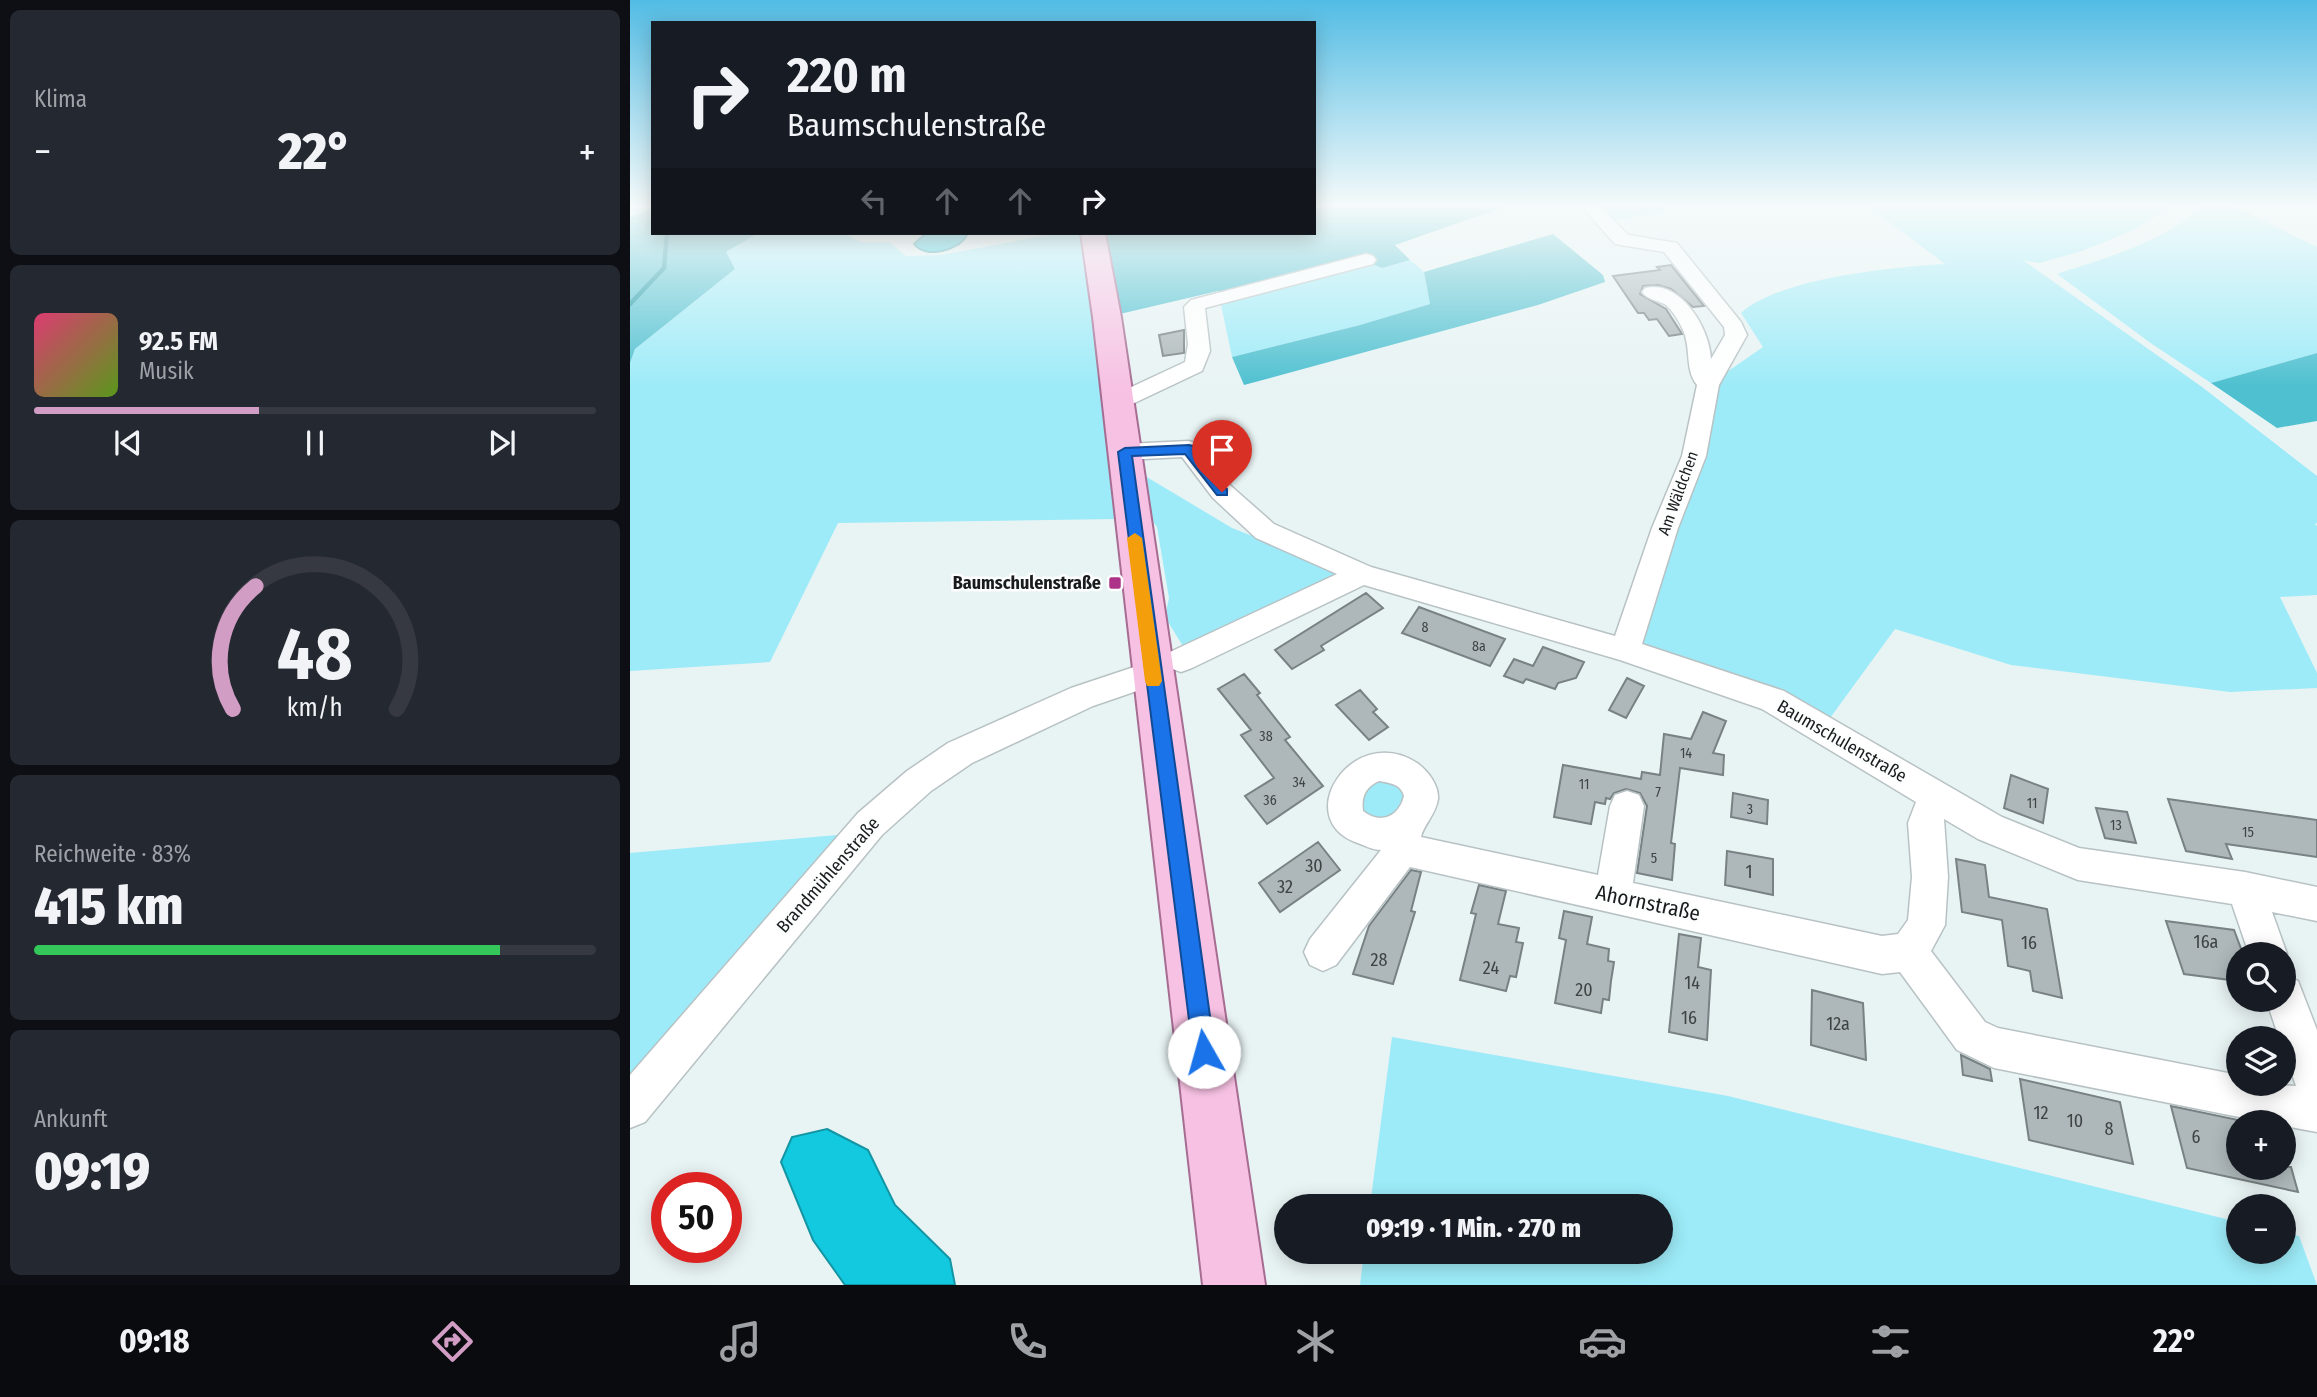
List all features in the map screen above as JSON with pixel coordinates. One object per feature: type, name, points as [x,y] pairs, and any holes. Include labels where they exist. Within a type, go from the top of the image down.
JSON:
[{"type":"main road","points":[[1098,267],[1125,452],[1166,666],[1234,1285]]},
{"type":"street","points":[[1118,402],[1194,366],[1200,356],[1201,347],[1193,315],[1194,307],[1198,304],[1339,267]]},
{"type":"street","name":"Am Wäldchen","points":[[1625,650],[1665,528],[1694,456],[1708,385],[1737,335],[1734,326],[1686,267]]},
{"type":"street","points":[[1652,292],[1675,302],[1692,326],[1700,345],[1701,376],[1708,385]]},
{"type":"street","name":"Baumschulenstraße","points":[[1125,452],[1189,449],[1222,492],[1265,531],[1362,574],[1625,650],[1773,700],[1990,828],[2078,864],[2245,889],[2317,904]]},
{"type":"street","points":[[1166,666],[1362,574]]},
{"type":"street","name":"Brandmühlenstraße","points":[[630,1108],[870,824],[919,780],[960,753],[1082,697],[1166,666]]},
{"type":"street","points":[[1935,795],[1925,823],[1930,877],[1926,925],[1909,951],[1971,1036],[1994,1048],[2317,1111]]},
{"type":"street","points":[[1613,895],[1627,806]]},
{"type":"street","name":"Ahornstraße","points":[[1324,952],[1401,839],[1410,851],[1882,955],[1909,951]]},
{"type":"street","points":[[2245,889],[2264,942]]},
{"type":"street","points":[[2290,1012],[2317,1085]]},
{"type":"shaded area","points":[[630,267],[734,267],[735,269],[635,349],[630,363]]},
{"type":"shaded area","points":[[734,267],[1090,267],[1115,519],[838,523],[770,662],[630,671],[630,363],[635,349],[735,269]]},
{"type":"shaded area","points":[[1099,267],[1349,267],[1220,300],[1218,291],[1107,317]]},
{"type":"shaded area","points":[[1345,267],[1418,267],[1424,272],[1430,304],[1360,325],[1232,357],[1220,300]]},
{"type":"shaded area","points":[[1441,267],[1593,267],[1603,275],[1605,282],[1538,305],[1244,385],[1232,357],[1360,325],[1430,304],[1424,272]]},
{"type":"shaded area","points":[[2033,267],[2202,387],[2317,476],[2317,595],[2280,597],[2317,673],[2317,688],[2230,692],[2011,665],[1895,629],[1822,729],[1625,650],[1708,385],[1763,347],[1741,313],[1759,301],[1809,283],[1897,268]]},
{"type":"shaded area","points":[[2078,267],[2317,267],[2317,353],[2211,383],[2152,344],[2057,274]]},
{"type":"shaded area","points":[[2317,353],[2317,421],[2277,428],[2211,383]]},
{"type":"shaded area","points":[[1140,473],[1232,528],[1326,565],[1336,572],[1331,583],[1186,651],[1165,617],[1169,598],[1157,527],[1146,512]]},
{"type":"shaded area","points":[[1377,777],[1406,787],[1400,816],[1377,822],[1359,810],[1359,790]]},
{"type":"shaded area","points":[[849,834],[630,1087],[630,853]]},
{"type":"shaded area","points":[[1392,1037],[1728,1096],[2226,1219],[2226,1264],[2296,1264],[2296,1235],[2299,1236],[2317,1285],[1360,1285],[1362,1264],[1673,1264],[1673,1194],[1372,1194]]},
{"type":"shaded area","points":[[827,1129],[868,1150],[895,1205],[950,1259],[955,1285],[845,1285],[813,1240],[781,1162],[792,1137]]},
{"type":"building","points":[[1657,267],[1673,267],[1704,306],[1693,307],[1671,289],[1658,285],[1643,286],[1640,294],[1666,309],[1682,334],[1669,336],[1657,319],[1649,320],[1644,313],[1638,313],[1613,276],[1660,270]]},
{"type":"building","points":[[1184,330],[1184,353],[1163,356],[1159,335]]},
{"type":"building","points":[[1366,593],[1383,608],[1321,646],[1324,650],[1292,669],[1275,650]]},
{"type":"building","points":[[1419,607],[1505,639],[1490,666],[1402,633]]},
{"type":"building","points":[[1543,647],[1584,662],[1576,678],[1558,683],[1555,689],[1526,679],[1523,683],[1504,676],[1514,659],[1533,666]]},
{"type":"building","points":[[1244,674],[1290,737],[1285,740],[1323,786],[1267,824],[1245,796],[1274,778],[1241,735],[1251,730],[1218,689]]},
{"type":"building","points":[[1627,678],[1644,686],[1626,718],[1609,710]]},
{"type":"building","points":[[1360,690],[1377,709],[1373,712],[1388,727],[1369,740],[1336,705]]},
{"type":"building","points":[[1703,712],[1726,721],[1713,753],[1724,755],[1723,775],[1680,768],[1671,843],[1675,844],[1672,880],[1637,873],[1647,806],[1640,793],[1626,789],[1614,793],[1610,799],[1606,798],[1605,804],[1595,802],[1591,824],[1554,817],[1563,765],[1641,779],[1642,772],[1660,775],[1664,734],[1691,739]]},
{"type":"building","points":[[2011,775],[2048,789],[2043,823],[2004,808]]},
{"type":"building","points":[[1733,793],[1768,800],[1767,824],[1731,817]]},
{"type":"building","points":[[2168,799],[2317,820],[2317,857],[2226,844],[2232,859],[2186,851]]},
{"type":"building","points":[[2096,808],[2127,812],[2136,843],[2105,838]]},
{"type":"building","points":[[1318,842],[1340,870],[1280,912],[1259,883]]},
{"type":"building","points":[[1727,851],[1773,859],[1773,895],[1725,885]]},
{"type":"building","points":[[1956,859],[1985,865],[1989,897],[2047,909],[2062,998],[2033,991],[2030,971],[2008,966],[2002,920],[1962,912]]},
{"type":"building","points":[[1411,870],[1421,872],[1411,911],[1415,912],[1393,984],[1353,974],[1369,926]]},
{"type":"building","points":[[1479,885],[1506,891],[1498,924],[1519,928],[1516,942],[1523,943],[1516,977],[1510,976],[1506,991],[1460,980],[1476,914],[1471,913]]},
{"type":"building","points":[[1564,911],[1592,917],[1587,944],[1609,949],[1608,961],[1614,962],[1609,1000],[1603,999],[1601,1013],[1555,1003],[1566,940],[1559,938]]},
{"type":"building","points":[[2166,921],[2234,930],[2238,942],[2226,942],[2226,979],[2184,974]]},
{"type":"building","points":[[1679,934],[1701,938],[1698,967],[1711,970],[1707,1040],[1669,1032]]},
{"type":"building","points":[[1812,990],[1863,1003],[1866,1060],[1811,1045]]},
{"type":"building","points":[[1961,1055],[1990,1069],[1992,1081],[1963,1075]]},
{"type":"building","points":[[2020,1079],[2120,1102],[2133,1164],[2029,1140]]},
{"type":"building","points":[[2171,1106],[2226,1117],[2226,1176],[2187,1168]]},
{"type":"building","points":[[2242,1180],[2295,1180],[2298,1192]]},
{"type":"waterway","points":[[630,304],[664,267]]},
{"type":"slow traffic","points":[[1135,538],[1153,681]]},
{"type":"place","name":"Baumschulenstraße","points":[[1115,583]]},
{"type":"route","points":[[1204,1052],[1148,643],[1125,452],[1189,449],[1222,492]]}]
